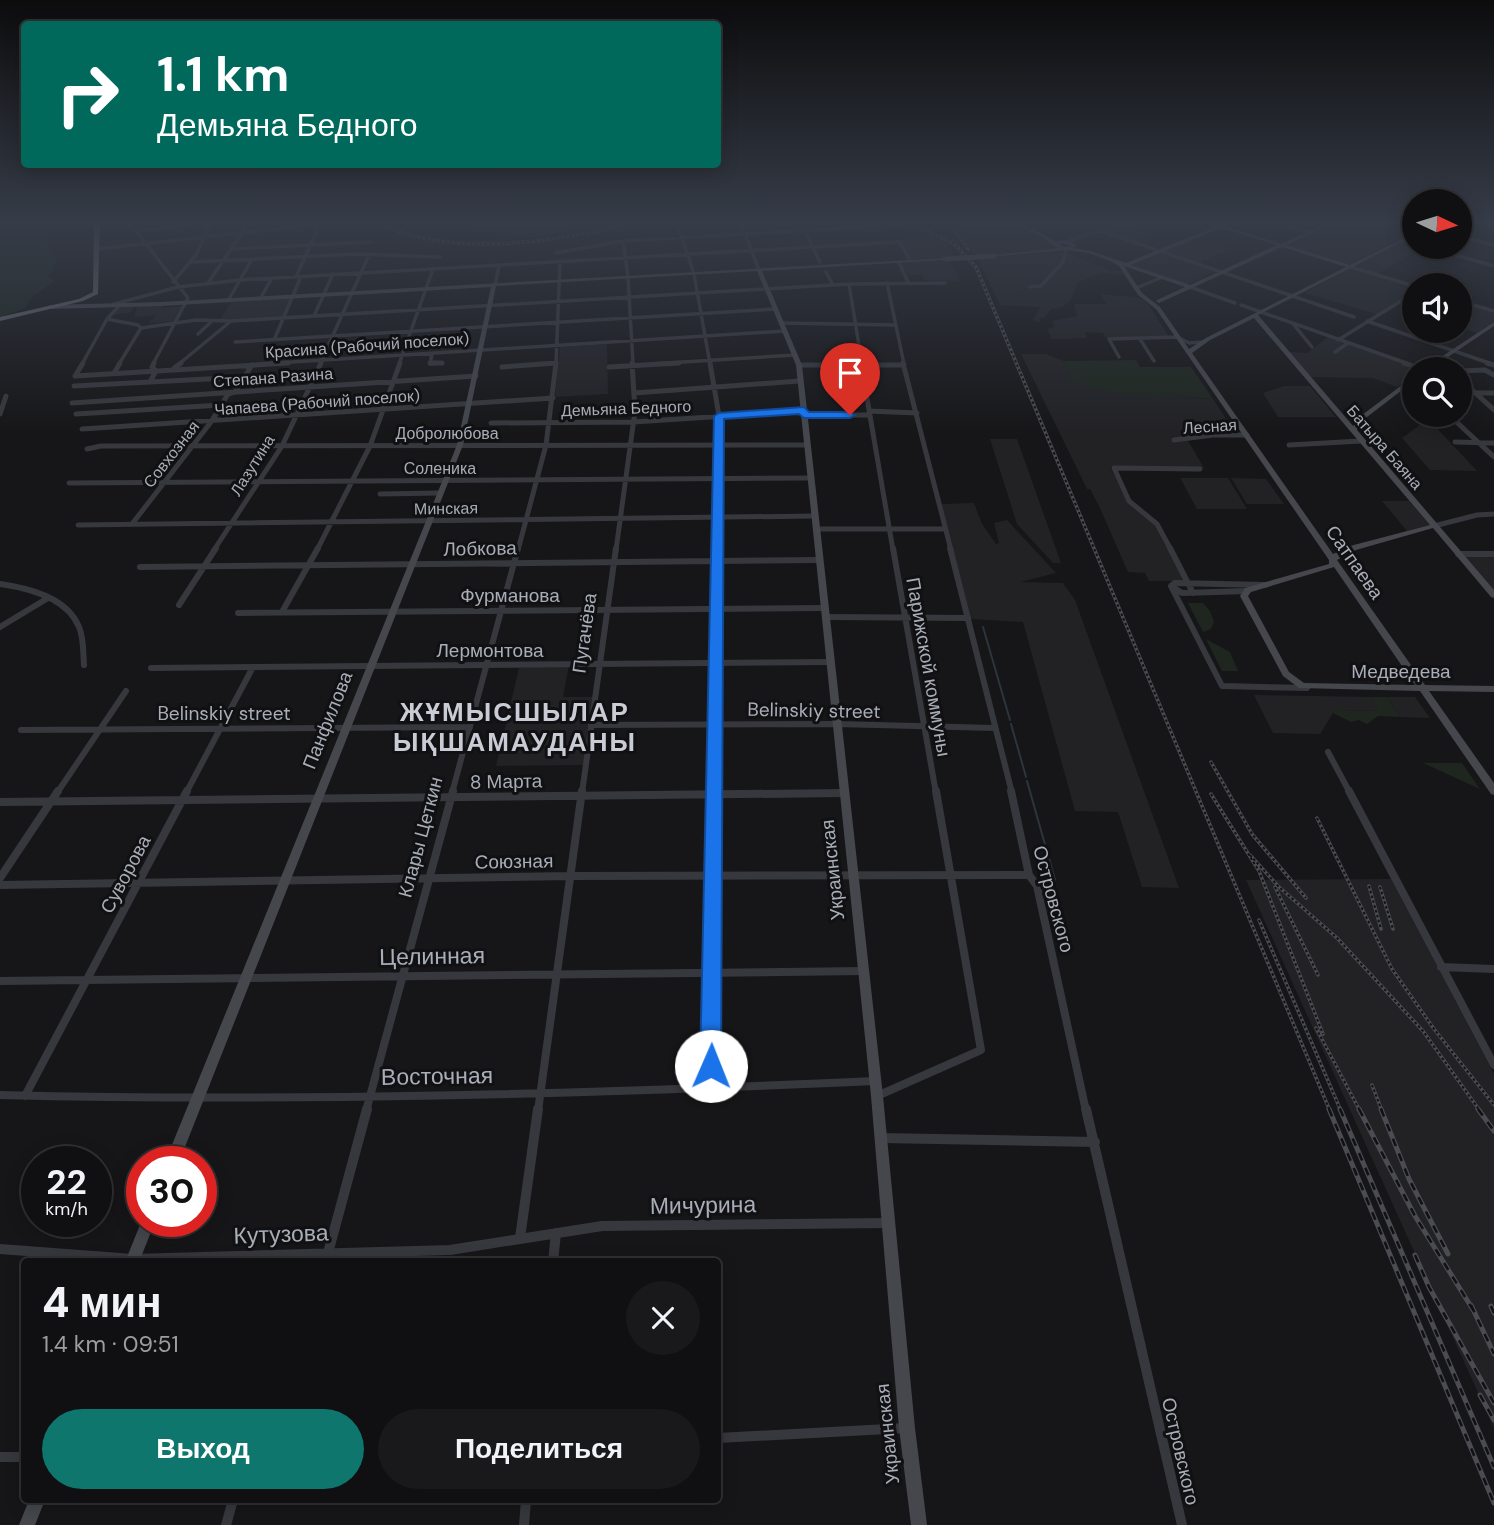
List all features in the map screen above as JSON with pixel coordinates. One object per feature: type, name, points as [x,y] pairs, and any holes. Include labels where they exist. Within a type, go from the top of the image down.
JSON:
[{"type":"highway","points":[[0,319],[86,299],[97,292]]},
{"type":"street","points":[[97,292],[99,298],[117,304],[159,292]]},
{"type":"street","points":[[151,380],[156,371],[152,367],[187,303],[182,292]]},
{"type":"street","points":[[228,300],[233,292]]},
{"type":"street","points":[[260,299],[264,292]]},
{"type":"street","points":[[274,340],[294,292]]},
{"type":"street","points":[[314,316],[325,292]]},
{"type":"street","points":[[43,308],[368,292]]},
{"type":"street","points":[[282,612],[333,522],[370,446],[424,292]]},
{"type":"street","name":"Панфилова","points":[[179,1146],[460,445],[493,292]]},
{"type":"street","name":"Клары Цеткин","points":[[328,1253],[546,445],[553,398],[559,292]]},
{"type":"street","name":"Пугачёва","points":[[520,1238],[627,480],[634,393],[629,292]]},
{"type":"street","points":[[117,304],[107,318],[141,328],[196,320],[231,321],[712,292]]},
{"type":"street","name":"Украинская","points":[[768,292],[797,360],[808,445],[876,1081],[907,1428],[919,1525]]},
{"type":"street","name":"Парижской коммуны","points":[[850,292],[923,728],[981,1051],[877,1096]]},
{"type":"street","name":"Островского","points":[[889,292],[894,325],[1029,875],[1037,886],[1115,1242],[1182,1525]]},
{"type":"street","points":[[1140,292],[1146,299],[1158,304],[1180,292]]},
{"type":"street","points":[[1205,292],[1235,303]]},
{"type":"street","points":[[1282,292],[1354,317]]},
{"type":"street","points":[[1189,352],[1203,342],[1301,292]]},
{"type":"street","name":"Лазутина","points":[[179,605],[282,446],[353,293]]},
{"type":"street","points":[[697,293],[716,387],[720,444],[717,480],[710,1089]]},
{"type":"street","points":[[1338,340],[1402,300]]},
{"type":"street","name":"Сатпаева","points":[[1158,304],[1324,549],[1494,791]]},
{"type":"street","points":[[1472,304],[1494,311]]},
{"type":"street","points":[[1241,305],[1258,316],[1293,324],[1402,361]]},
{"type":"street","points":[[235,342],[776,309]]},
{"type":"street","name":"Батыра Баяна","points":[[1258,316],[1431,528],[1441,533],[1494,595]]},
{"type":"street","name":"Красина (Рабочий поселок)","points":[[107,318],[75,376],[705,336],[784,327],[894,325]]},
{"type":"street","points":[[198,334],[213,321]]},
{"type":"street","points":[[173,369],[231,321]]},
{"type":"street","points":[[1367,321],[1494,365]]},
{"type":"street","points":[[1293,324],[1312,347]]},
{"type":"street","points":[[1445,357],[1494,324]]},
{"type":"street","points":[[114,373],[141,328]]},
{"type":"street","points":[[1119,357],[1108,339],[1179,338],[1189,343],[1203,342]]},
{"type":"street","points":[[1140,339],[1154,361]]},
{"type":"street","points":[[1335,352],[1348,343]]},
{"type":"street","points":[[430,364],[432,354]]},
{"type":"street","points":[[609,367],[710,360],[797,360],[904,365]]},
{"type":"street","points":[[420,365],[442,363]]},
{"type":"street","points":[[502,367],[556,363]]},
{"type":"street","name":"Совхозная","points":[[132,524],[211,422],[228,394],[235,392],[252,365]]},
{"type":"street","points":[[1472,370],[1484,370],[1494,375]]},
{"type":"street","name":"Степана Разина","points":[[72,402],[476,376]]},
{"type":"street","points":[[74,386],[245,377]]},
{"type":"street","points":[[634,393],[799,381]]},
{"type":"street","points":[[1353,430],[1360,419],[1402,389]]},
{"type":"street","points":[[1472,390],[1494,410]]},
{"type":"street","points":[[1475,393],[1494,393]]},
{"type":"street","points":[[0,414],[6,396]]},
{"type":"street","name":"Чапаева (Рабочий поселок)","points":[[82,429],[297,417],[553,398]]},
{"type":"street","points":[[76,414],[221,405]]},
{"type":"street","name":"Демьяна Бедного","points":[[491,423],[633,422],[804,413],[917,413]]},
{"type":"street","points":[[1340,416],[1349,421],[1360,419]]},
{"type":"street","points":[[1462,427],[1494,457]]},
{"type":"street","name":"Лесная","points":[[1174,440],[1213,435],[1247,435]]},
{"type":"street","points":[[1289,444],[1361,441]]},
{"type":"street","points":[[1455,442],[1494,443]]},
{"type":"street","name":"Добролюбова","points":[[87,449],[192,446],[808,445]]},
{"type":"street","points":[[1194,593],[1157,524],[1129,500],[1114,468],[1200,469]]},
{"type":"street","name":"Соленика","points":[[69,483],[811,478]]},
{"type":"street","points":[[380,494],[440,494]]},
{"type":"street","points":[[1172,588],[1178,592],[1246,596],[1334,563],[1333,557],[1350,549],[1478,515],[1494,514]]},
{"type":"street","name":"Минская","points":[[78,525],[815,516]]},
{"type":"street","points":[[816,529],[945,529]]},
{"type":"street","points":[[1316,536],[1330,548],[1350,549]]},
{"type":"street","points":[[1324,549],[1332,554],[1340,553]]},
{"type":"street","points":[[1458,554],[1494,554]]},
{"type":"street","name":"Лобкова","points":[[140,567],[819,560]]},
{"type":"street","points":[[0,584],[19,587],[61,606],[80,627],[84,665]]},
{"type":"street","points":[[1172,588],[1174,584],[1273,585]]},
{"type":"street","points":[[1172,588],[1222,686],[1307,688]]},
{"type":"street","points":[[1246,596],[1286,674],[1294,682],[1307,688]]},
{"type":"street","points":[[0,627],[48,598]]},
{"type":"street","name":"Фурманова","points":[[238,613],[716,609],[968,618]]},
{"type":"street","name":"Лермонтова","points":[[150,668],[831,663]]},
{"type":"street","name":"Суворова","points":[[26,1096],[253,667]]},
{"type":"street","points":[[1275,687],[1285,682],[1286,674]]},
{"type":"street","name":"Медведева","points":[[1307,688],[1494,689]]},
{"type":"street","points":[[0,878],[126,691]]},
{"type":"street","name":"Belinskiy street","points":[[591,725],[838,724],[995,728]]},
{"type":"street","name":"Belinskiy street","points":[[21,730],[470,727]]},
{"type":"street","points":[[1328,752],[1494,1065]]},
{"type":"street","name":"8 Марта","points":[[0,802],[845,793]]},
{"type":"street","name":"Союзная","points":[[0,884],[570,876],[1029,875]]},
{"type":"street","points":[[1441,967],[1494,969]]},
{"type":"street","name":"Целинная","points":[[0,981],[864,971]]},
{"type":"street","name":"Восточная","points":[[0,1096],[197,1101],[710,1089],[876,1081]]},
{"type":"street","points":[[881,1138],[1095,1142]]},
{"type":"street","name":"Мичурина","points":[[520,1238],[602,1226],[888,1223]]},
{"type":"street","points":[[553,1258],[556,1233]]},
{"type":"street","points":[[134,1258],[142,1237]]},
{"type":"street","name":"Кутузова","points":[[189,1258],[450,1250],[520,1238]]},
{"type":"street","name":"Кутузова","points":[[0,1249],[109,1258]]},
{"type":"street","points":[[721,1438],[907,1428]]},
{"type":"street","points":[[0,1457],[21,1457]]},
{"type":"street","points":[[27,1525],[36,1503]]},
{"type":"street","points":[[226,1525],[232,1503]]},
{"type":"street","points":[[524,1525],[526,1503]]},
{"type":"shaded area","points":[[0,292],[39,292],[25,308],[0,317]]},
{"type":"shaded area","points":[[994,292],[1074,292],[1070,301],[1062,307],[1051,309],[1045,317],[1039,319],[1041,322],[1033,321],[1040,307],[1000,305]]},
{"type":"shaded area","points":[[1402,292],[1402,298],[1377,314],[1304,293]]},
{"type":"shaded area","points":[[1101,294],[1140,298],[1148,304],[1169,337],[1106,338],[1103,333],[1085,332],[1087,338],[1052,339],[1047,329],[1055,327],[1052,321],[1077,316],[1074,304],[1106,304]]},
{"type":"shaded area","points":[[290,298],[283,316],[220,320],[231,302]]},
{"type":"shaded area","points":[[164,305],[162,308],[183,306],[175,321],[148,323],[157,315],[134,317],[137,308],[134,307],[131,312],[113,315],[121,307]]},
{"type":"shaded area","points":[[1472,305],[1494,312],[1494,321],[1477,333],[1472,331]]},
{"type":"shaded area","points":[[1328,337],[1402,362],[1402,383],[1397,387],[1373,378],[1310,377],[1288,352],[1307,353]]},
{"type":"shaded area","points":[[607,344],[608,394],[555,397],[560,347]]},
{"type":"shaded area","points":[[1021,354],[1046,354],[1063,361],[1069,374],[1105,391],[1213,399],[1236,434],[1187,439],[1204,468],[1110,467],[1127,501],[1155,525],[1185,581],[1149,581],[1145,573],[1128,572],[1100,508],[1090,489],[1087,489]]},
{"type":"shaded area","points":[[1136,360],[1140,367],[1191,367],[1213,399],[1142,396],[1089,388],[1072,381],[1063,361]]},
{"type":"shaded area","points":[[1284,386],[1310,386],[1336,417],[1278,417],[1263,393]]},
{"type":"shaded area","points":[[1417,427],[1436,427],[1477,471],[1430,470],[1402,438]]},
{"type":"shaded area","points":[[990,439],[1017,439],[1061,563],[1053,563],[1017,524]]},
{"type":"shaded area","points":[[1180,478],[1228,478],[1247,509],[1197,509]]},
{"type":"shaded area","points":[[1231,478],[1266,479],[1284,504],[1247,504]]},
{"type":"shaded area","points":[[1382,501],[1409,501],[1430,525],[1407,531]]},
{"type":"shaded area","points":[[974,503],[982,524],[996,544],[999,543],[994,523],[1007,520],[1056,573],[1021,582],[1063,583],[1075,600],[1179,888],[1142,887],[1118,812],[1075,811],[1023,622],[970,619],[941,504]]},
{"type":"shaded area","points":[[1464,556],[1494,556],[1494,591]]},
{"type":"shaded area","points":[[1188,603],[1203,603],[1214,622],[1211,629],[1203,632]]},
{"type":"shaded area","points":[[1206,639],[1230,652],[1238,671],[1222,671]]},
{"type":"shaded area","points":[[569,665],[563,697],[595,697],[585,765],[496,766],[519,668]]},
{"type":"shaded area","points":[[1254,695],[1371,697],[1380,711],[1335,710],[1320,734],[1273,733]]},
{"type":"shaded area","points":[[1371,697],[1387,697],[1400,717],[1378,716],[1367,724],[1359,720],[1351,722],[1333,713],[1335,710],[1379,711]]},
{"type":"shaded area","points":[[1387,697],[1415,697],[1430,718],[1400,717]]},
{"type":"shaded area","points":[[1423,763],[1462,763],[1480,789]]},
{"type":"shaded area","points":[[1391,879],[1494,1074],[1494,1428],[1246,880]]},
{"type":"waterway","points":[[983,627],[1010,720]]},
{"type":"waterway","points":[[1011,724],[1026,777]]},
{"type":"waterway","points":[[1027,781],[1055,880]]},
{"type":"railway","points":[[987,292],[1330,1111]]},
{"type":"railway","points":[[1211,762],[1252,834],[1306,898]]},
{"type":"railway","points":[[1211,794],[1259,871],[1323,1034]]},
{"type":"railway","points":[[1317,818],[1392,969],[1434,1029],[1494,1105]]},
{"type":"railway","points":[[1250,855],[1279,887],[1337,938],[1423,1031],[1480,1111]]},
{"type":"railway","points":[[1369,886],[1381,929]]},
{"type":"railway","points":[[1275,887],[1318,975]]},
{"type":"railway","points":[[1380,887],[1393,929]]},
{"type":"railway","points":[[1259,920],[1341,1111]]},
{"type":"railway","points":[[1316,1028],[1360,1111]]},
{"type":"railway","points":[[1372,1085],[1382,1111]]},
{"type":"railway","points":[[1329,1109],[1494,1503]]},
{"type":"railway","points":[[1340,1109],[1494,1467]]},
{"type":"railway","points":[[1359,1109],[1415,1216],[1474,1311]]},
{"type":"railway","points":[[1381,1109],[1409,1179],[1448,1254]]},
{"type":"railway","points":[[1478,1109],[1494,1131]]},
{"type":"railway","points":[[1415,1255],[1429,1287],[1494,1403]]},
{"type":"railway","points":[[1471,1305],[1474,1311]]},
{"type":"railway","points":[[1491,1306],[1494,1313]]},
{"type":"railway","points":[[1474,1311],[1494,1354]]},
{"type":"railway","points":[[1480,1395],[1494,1420]]},
{"type":"district","name":"ЖҰМЫСШЫЛАР ЫҚШАМАУДАНЫ","points":[[515,727]]},
{"type":"route","points":[[711,1066],[719,416],[804,411],[804,415],[850,415]]}]
